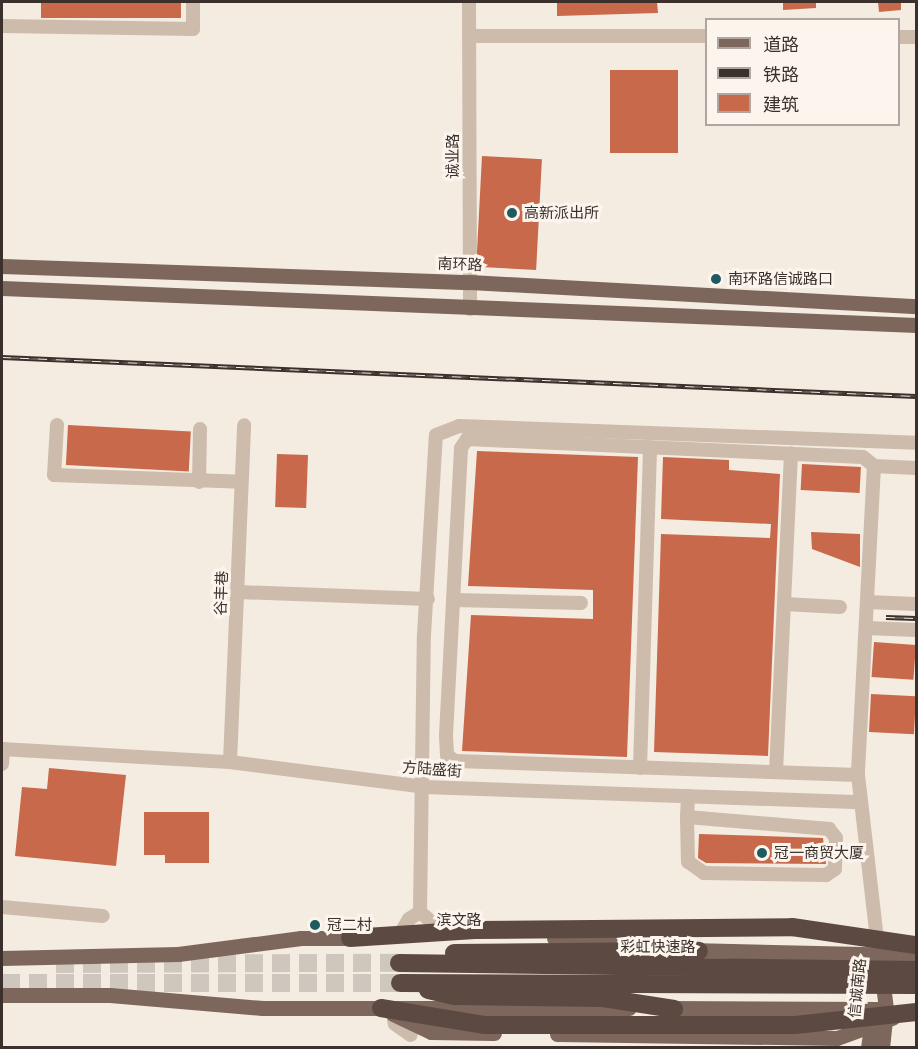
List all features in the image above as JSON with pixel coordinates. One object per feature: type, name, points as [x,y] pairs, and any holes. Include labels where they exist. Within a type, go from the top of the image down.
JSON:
[{"type":"highway","points":[[350,938],[442,931],[593,927],[792,927],[916,945]]},
{"type":"highway","name":"彩虹快速路","points":[[699,951],[482,951],[399,963],[916,970]]},
{"type":"highway","points":[[674,1009],[603,998],[454,996],[400,983],[916,986]]},
{"type":"highway","points":[[387,1011],[484,1025],[795,1025],[915,1011]]},
{"type":"main road","name":"南环路","points":[[2,266],[470,282],[916,306]]},
{"type":"main road","points":[[2,288],[470,309],[916,325]]},
{"type":"main road","name":"滨文路","points":[[2,957],[178,954],[301,938],[571,938],[699,951],[916,955]]},
{"type":"main road","name":"信诚南路","points":[[879,953],[879,1017],[882,1047]]},
{"type":"main road","points":[[2,994],[141,997],[262,1008],[387,1011],[674,1009],[879,1017],[915,1011]]},
{"type":"main road","points":[[387,1011],[426,1029],[837,1038],[879,1017]]},
{"type":"main road","name":"信诚南路","points":[[868,1047],[879,1017]]},
{"type":"street","points":[[2,26],[193,29],[193,2]]},
{"type":"street","name":"诚业路","points":[[469,2],[470,309]]},
{"type":"street","points":[[469,36],[705,36]]},
{"type":"street","points":[[900,37],[916,37]]},
{"type":"street","points":[[57,425],[54,475],[242,482]]},
{"type":"street","name":"谷丰巷","points":[[230,762],[244,425]]},
{"type":"street","points":[[420,912],[424,787],[422,680],[436,435],[459,426],[916,443]]},
{"type":"street","points":[[199,482],[200,429]]},
{"type":"street","points":[[858,775],[490,764],[455,761],[447,755],[461,448],[467,439],[791,453],[864,457],[874,466],[916,468]]},
{"type":"street","points":[[640,768],[650,447]]},
{"type":"street","points":[[776,772],[791,453]]},
{"type":"street","points":[[874,466],[858,775],[879,953]]},
{"type":"street","points":[[238,592],[428,599]]},
{"type":"street","points":[[453,600],[580,603]]},
{"type":"street","points":[[867,602],[916,604]]},
{"type":"street","points":[[784,604],[840,607]]},
{"type":"street","points":[[866,628],[916,630]]},
{"type":"street","points":[[2,749],[2,764]]},
{"type":"street","name":"方陆盛街","points":[[2,749],[230,762],[424,787],[861,802]]},
{"type":"street","points":[[687,817],[829,829],[836,838],[835,869],[826,875],[704,873],[688,862],[687,817],[688,796]]},
{"type":"street","points":[[2,907],[103,916]]},
{"type":"street","points":[[420,912],[442,931]]},
{"type":"street","points":[[400,934],[409,918],[420,912]]},
{"type":"street","points":[[387,1011],[410,1041],[426,1029]]},
{"type":"building","points":[[41,2],[181,2],[181,18],[41,18]]},
{"type":"building","points":[[557,2],[657,2],[658,13],[557,16]]},
{"type":"building","points":[[783,2],[816,2],[816,8],[783,10]]},
{"type":"building","points":[[878,2],[901,2],[901,10],[879,12]]},
{"type":"building","points":[[610,70],[678,70],[678,153],[610,153]]},
{"type":"building","name":"高新派出所","points":[[482,156],[542,159],[536,270],[476,267]]},
{"type":"building","points":[[68,425],[191,431],[189,471],[66,465]]},
{"type":"building","points":[[477,451],[638,457],[627,757],[462,751],[471,615],[593,619],[593,590],[468,586]]},
{"type":"building","points":[[277,454],[308,455],[306,508],[275,507]]},
{"type":"building","points":[[663,457],[729,460],[729,470],[780,474],[768,756],[654,752],[661,534],[770,538],[771,524],[661,519]]},
{"type":"building","points":[[802,464],[861,467],[860,493],[801,490]]},
{"type":"building","points":[[811,532],[860,534],[860,567],[812,549]]},
{"type":"building","points":[[874,642],[916,645],[913,680],[872,677]]},
{"type":"building","points":[[871,694],[916,696],[914,734],[869,732]]},
{"type":"building","points":[[49,768],[126,775],[116,866],[15,856],[22,787],[47,789]]},
{"type":"building","points":[[144,812],[209,812],[209,863],[165,863],[165,855],[144,855]]},
{"type":"building","name":"冠一商贸大厦","points":[[699,834],[823,838],[826,864],[706,863],[698,858]]},
{"type":"tunnel","points":[[56,964],[399,963]]},
{"type":"tunnel","points":[[2,983],[400,983]]},
{"type":"railway","points":[[2,357],[916,396]]},
{"type":"railway","points":[[886,617],[916,618]]},
{"type":"place","name":"高新派出所","points":[[512,213]]},
{"type":"place","name":"南环路信诚路口","points":[[716,279]]},
{"type":"place","name":"冠一商贸大厦","points":[[762,853]]},
{"type":"place","name":"冠二村","points":[[315,925]]}]
